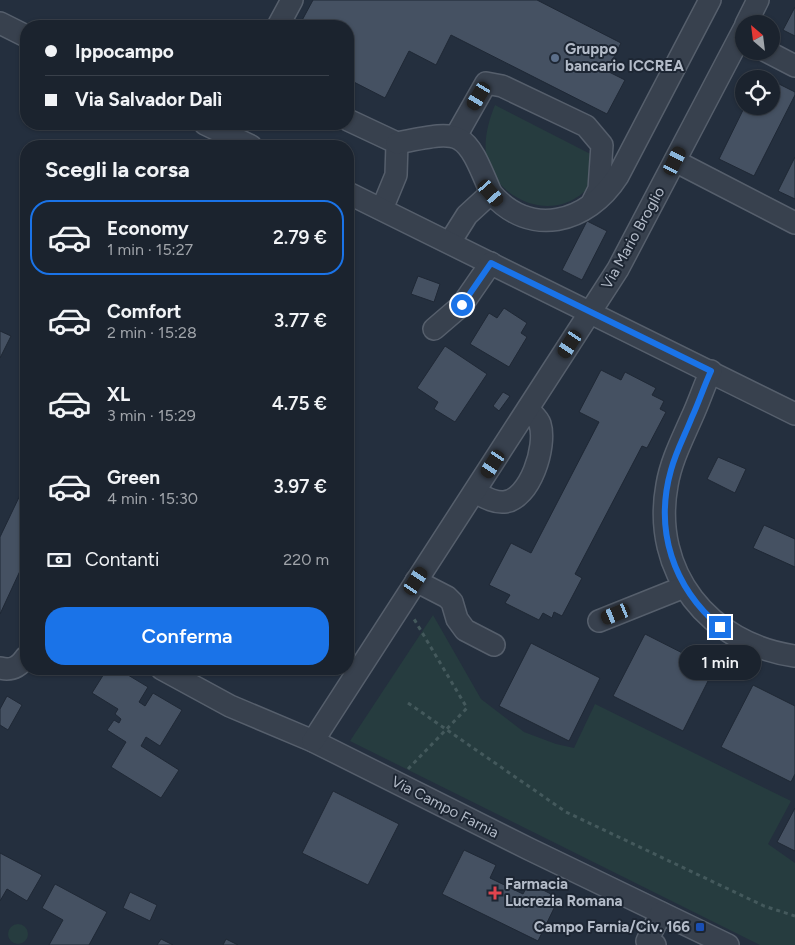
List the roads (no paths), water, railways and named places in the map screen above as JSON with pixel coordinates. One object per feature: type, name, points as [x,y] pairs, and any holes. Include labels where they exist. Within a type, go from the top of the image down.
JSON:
[{"type":"street","points":[[281,20],[292,0]]},
{"type":"street","points":[[354,123],[396,143],[434,135],[456,136],[468,145],[491,193],[506,208],[532,219],[546,221],[560,219],[590,207],[604,194],[618,176],[710,0]]},
{"type":"street","name":"Via Mario Broglio","points":[[751,15],[758,0]]},
{"type":"street","points":[[0,23],[20,33]]},
{"type":"street","name":"Via Mario Broglio","points":[[313,740],[475,492],[630,248],[735,47]]},
{"type":"street","points":[[780,58],[795,66]]},
{"type":"street","points":[[456,136],[486,83],[502,86],[586,126],[602,146],[599,189],[590,207]]},
{"type":"street","points":[[218,130],[239,140]]},
{"type":"street","points":[[382,209],[396,175],[396,143]]},
{"type":"street","points":[[675,161],[795,223]]},
{"type":"street","points":[[450,242],[467,215],[491,193]]},
{"type":"street","points":[[354,195],[795,414]]},
{"type":"street","points":[[434,329],[462,305],[491,263]]},
{"type":"street","points":[[711,371],[674,459],[664,514],[666,541],[674,568],[684,587],[706,614],[734,637],[764,649],[795,656]]},
{"type":"street","points":[[475,492],[495,501],[505,502],[515,498],[528,483],[538,460],[541,433],[537,418],[528,409]]},
{"type":"street","points":[[416,581],[447,597],[452,602],[457,619],[466,630],[494,645]]},
{"type":"street","points":[[599,621],[684,587]]},
{"type":"street","points":[[0,668],[12,669],[20,665]]},
{"type":"street","name":"Via Campo Farnia","points":[[173,675],[230,706],[313,740],[728,945]]},
{"type":"street","points":[[654,945],[647,941],[661,913]]},
{"type":"place","name":"Gruppo bancario ICCREA","points":[[555,58]]},
{"type":"place","name":"Farmacia Lucrezia Romana","points":[[495,893]]},
{"type":"place","name":"Campo Farnia/Civ. 166","points":[[700,927]]}]
